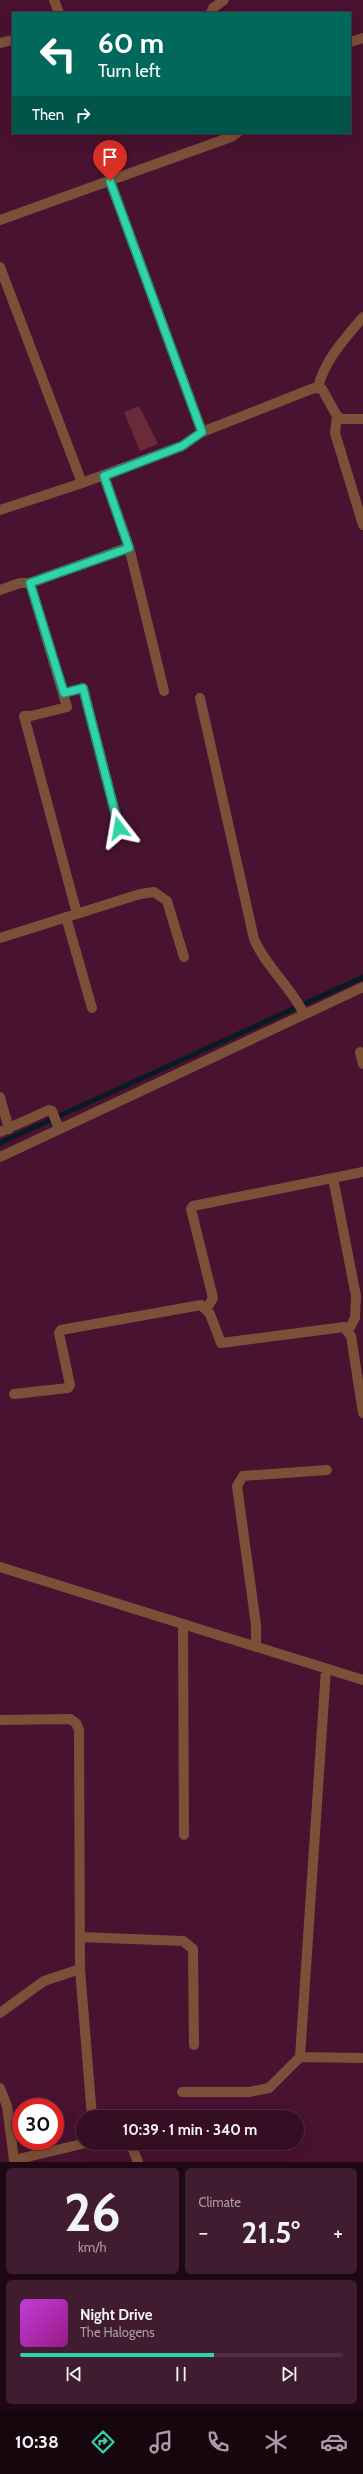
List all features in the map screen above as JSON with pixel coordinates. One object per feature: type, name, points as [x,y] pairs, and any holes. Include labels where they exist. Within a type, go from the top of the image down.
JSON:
[{"type":"street","points":[[54,0],[58,12]]},
{"type":"street","points":[[211,12],[213,8],[224,0]]},
{"type":"street","points":[[351,42],[363,38]]},
{"type":"street","points":[[0,44],[12,40]]},
{"type":"street","points":[[0,220],[231,137],[236,134]]},
{"type":"street","points":[[110,181],[202,432]]},
{"type":"street","points":[[0,267],[82,483]]},
{"type":"street","points":[[318,387],[322,374],[330,360],[363,317]]},
{"type":"street","points":[[0,510],[104,476],[182,446],[202,432],[318,387]]},
{"type":"street","points":[[318,387],[322,389],[337,416],[342,419],[363,419]]},
{"type":"street","points":[[337,416],[335,433],[363,525]]},
{"type":"street","points":[[104,476],[129,548],[164,691]]},
{"type":"street","points":[[0,590],[20,583],[30,583],[129,548]]},
{"type":"street","points":[[30,583],[67,707],[31,716],[24,716],[77,914]]},
{"type":"street","points":[[64,693],[83,688],[119,828]]},
{"type":"street","points":[[200,698],[254,938],[261,954],[301,1008]]},
{"type":"street","points":[[0,938],[140,894],[154,892],[168,901],[184,957]]},
{"type":"street","points":[[66,917],[92,1008]]},
{"type":"street","points":[[0,1157],[301,1008],[363,987]]},
{"type":"street","points":[[360,1052],[363,1064]]},
{"type":"street","points":[[0,1097],[4,1131],[49,1110],[52,1111],[58,1127]]},
{"type":"street","points":[[207,1308],[213,1298],[191,1209],[193,1206],[363,1172]]},
{"type":"street","points":[[333,1178],[356,1296],[355,1318],[348,1331]]},
{"type":"street","points":[[14,1394],[68,1388],[70,1384],[59,1333],[61,1330],[200,1305],[207,1308],[221,1343],[344,1327],[348,1331],[363,1413]]},
{"type":"street","points":[[256,1647],[254,1611],[237,1486],[239,1479],[243,1476],[327,1470]]},
{"type":"street","points":[[0,1567],[363,1680]]},
{"type":"street","points":[[183,1624],[184,1835]]},
{"type":"street","points":[[182,2092],[249,2092],[269,2088],[300,2057],[326,1669]]},
{"type":"street","points":[[0,1720],[70,1719],[76,1723],[79,1730],[80,1969],[91,2110]]},
{"type":"street","points":[[80,1937],[183,1941],[189,1943],[193,1948],[194,2045]]},
{"type":"street","points":[[0,2013],[44,1981],[80,1969]]},
{"type":"street","points":[[300,2057],[363,2058]]},
{"type":"street","points":[[0,2088],[8,2106],[14,2161]]},
{"type":"street","points":[[3,2162],[14,2161],[76,2146]]},
{"type":"street","points":[[133,2150],[138,2162]]},
{"type":"building","points":[[139,406],[158,444],[140,451],[124,412]]},
{"type":"waterway","points":[[0,1143],[363,977]]},
{"type":"route","points":[[110,181],[202,432],[182,446],[104,476],[129,548],[30,583],[64,693],[83,688],[119,828]]}]
